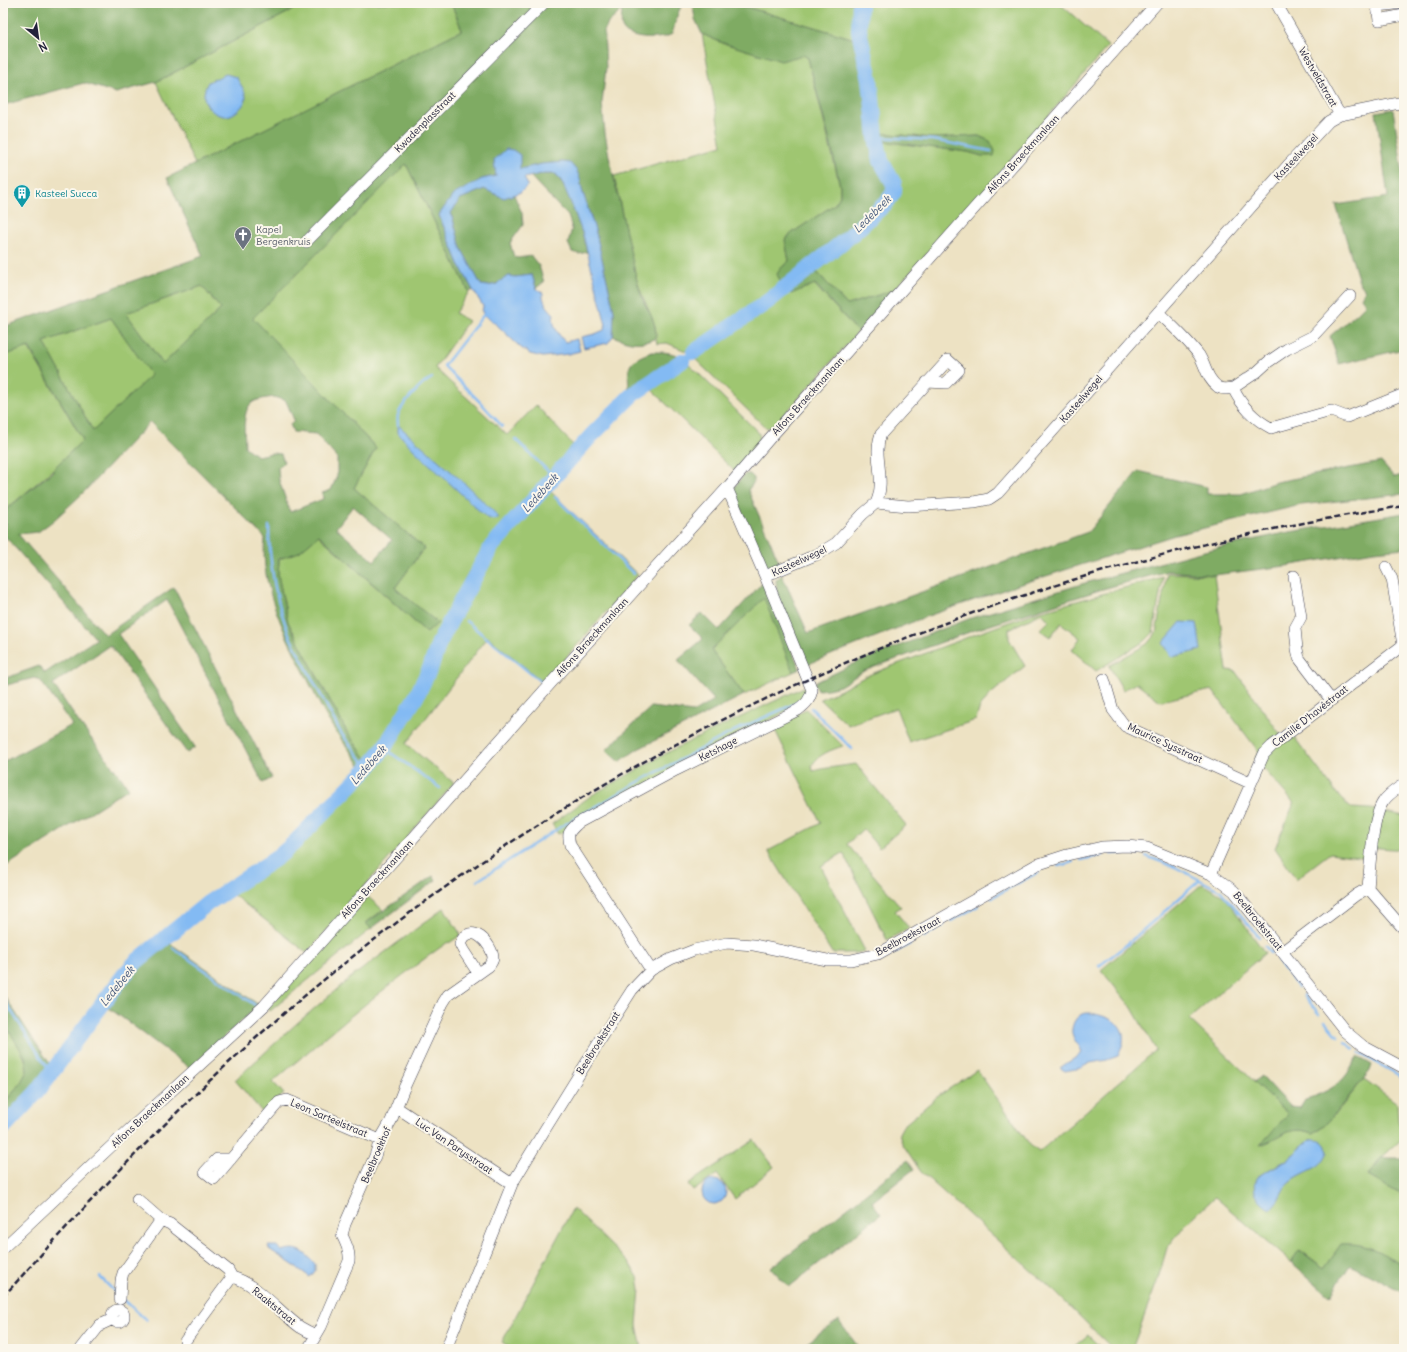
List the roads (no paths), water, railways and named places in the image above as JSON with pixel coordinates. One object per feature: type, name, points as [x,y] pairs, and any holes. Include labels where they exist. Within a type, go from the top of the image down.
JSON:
[{"type":"street","name":"Kwadenplasstraat","points":[[306,242],[543,3]]},
{"type":"street","name":"Alfons Braeckmanlaan","points":[[3,1248],[264,1006],[550,684],[727,488],[1157,3]]},
{"type":"street","name":"Westveldstraat","points":[[1276,3],[1340,115],[1404,102]]},
{"type":"street","points":[[1404,4],[1376,5],[1379,20],[1404,15]]},
{"type":"street","name":"Kasteelwegel","points":[[765,576],[818,554],[836,543],[863,514],[876,503],[908,506],[974,502],[989,499],[998,493],[1290,163],[1329,121],[1340,115]]},
{"type":"street","points":[[1158,312],[1183,336],[1199,355],[1205,370],[1214,382],[1218,387],[1224,389],[1233,388],[1287,349],[1313,336],[1350,296]]},
{"type":"street","points":[[876,503],[881,487],[878,441],[880,434],[926,382]]},
{"type":"street","points":[[1233,388],[1243,405],[1260,421],[1271,428],[1331,411],[1347,417],[1404,394]]},
{"type":"street","name":"Ketshage","points":[[651,970],[570,845],[568,835],[569,832],[578,823],[676,770],[798,710],[805,705],[810,698],[812,690],[727,488]]},
{"type":"street","points":[[1386,567],[1392,579],[1403,646]]},
{"type":"street","points":[[1294,576],[1301,617],[1295,628],[1299,658],[1331,700]]},
{"type":"street","name":"Camille D'havéstraat","points":[[1211,874],[1264,754],[1272,746],[1331,700],[1403,646]]},
{"type":"street","name":"Maurice Sysstraat","points":[[1104,679],[1113,710],[1125,726],[1250,783]]},
{"type":"street","points":[[1404,784],[1387,796],[1378,812],[1368,888],[1402,927],[1404,925]]},
{"type":"street","name":"Beelbroekstraat","points":[[446,1349],[512,1184],[616,1015],[632,990],[651,970],[671,959],[694,950],[727,943],[754,945],[827,960],[851,960],[878,954],[1036,865],[1102,847],[1127,846],[1147,848],[1211,874],[1234,891],[1345,1031],[1363,1046],[1404,1068]]},
{"type":"street","points":[[1283,951],[1356,895],[1368,888]]},
{"type":"street","name":"Beelbroekhof","points":[[308,1349],[321,1327],[349,1261],[350,1255],[342,1235],[345,1224],[376,1156],[380,1140],[391,1120],[443,1003],[448,995],[478,973]]},
{"type":"street","name":"Leon Sarteelstraat","points":[[231,1159],[279,1102],[287,1100],[380,1140]]},
{"type":"street","name":"Luc Van Parysstraat","points":[[396,1107],[512,1184]]},
{"type":"street","name":"Raaktstraat","points":[[137,1199],[161,1220],[170,1224],[228,1270],[232,1277],[240,1279],[300,1327],[316,1335]]},
{"type":"street","points":[[120,1296],[123,1273],[161,1220]]},
{"type":"street","points":[[185,1341],[232,1277]]},
{"type":"street","points":[[80,1349],[100,1325],[113,1319]]},
{"type":"water","points":[[226,74],[236,77],[243,89],[246,100],[240,109],[233,114],[223,116],[214,113],[208,107],[204,99],[204,95],[208,82]]},
{"type":"water","points":[[506,149],[513,150],[520,155],[520,169],[542,164],[563,162],[570,163],[577,171],[596,233],[614,311],[613,336],[608,343],[584,348],[581,337],[595,334],[604,330],[606,325],[583,235],[562,182],[556,174],[541,174],[524,178],[528,185],[521,192],[504,198],[484,189],[460,199],[451,213],[461,248],[481,285],[488,286],[497,284],[509,276],[515,277],[532,275],[536,288],[543,293],[544,302],[554,314],[553,321],[558,332],[565,342],[577,339],[580,351],[543,357],[530,354],[520,347],[482,312],[483,306],[460,266],[439,215],[453,195],[482,179],[496,176],[494,160]]},
{"type":"water","points":[[398,425],[462,481],[499,518],[494,520],[487,518],[414,450],[398,433]]},
{"type":"water","points":[[1181,622],[1197,623],[1201,650],[1172,657],[1163,643]]},
{"type":"water","points":[[1091,1013],[1104,1016],[1119,1025],[1122,1030],[1123,1043],[1118,1056],[1107,1060],[1090,1063],[1081,1068],[1065,1071],[1060,1068],[1082,1053],[1072,1033],[1074,1022],[1082,1014]]},
{"type":"water","points":[[1311,1139],[1320,1140],[1326,1146],[1328,1152],[1323,1161],[1316,1167],[1290,1182],[1284,1189],[1276,1204],[1270,1209],[1262,1203],[1256,1195],[1254,1185],[1255,1181],[1258,1176],[1287,1160]]},
{"type":"water","points":[[714,1180],[722,1184],[726,1192],[722,1200],[714,1204],[706,1200],[702,1192],[706,1184]]},
{"type":"water","points":[[268,1246],[277,1246],[281,1251],[296,1249],[304,1253],[315,1264],[315,1271],[310,1277],[269,1249]]},
{"type":"waterway","name":"Ledebeek","points":[[694,352],[767,302],[850,236],[887,202],[894,192],[894,184],[881,161],[876,137],[870,79],[859,31],[860,3]]},
{"type":"waterway","points":[[876,137],[933,140],[991,151]]},
{"type":"waterway","points":[[485,313],[444,366],[502,426]]},
{"type":"waterway","name":"Ledebeek","points":[[3,1128],[37,1092],[124,975],[137,961],[208,903],[278,857],[294,843],[368,768],[384,748],[416,697],[431,666],[439,643],[492,546],[591,436],[632,395],[682,361]]},
{"type":"waterway","points":[[398,425],[398,415],[407,400],[432,378]]},
{"type":"waterway","points":[[515,439],[554,477]]},
{"type":"waterway","points":[[555,497],[634,574]]},
{"type":"waterway","points":[[269,526],[270,555],[274,584],[281,612],[291,639],[341,733],[368,768]]},
{"type":"waterway","points":[[466,621],[541,682]]},
{"type":"waterway","points":[[477,881],[562,826],[642,780],[734,731],[801,701]]},
{"type":"waterway","points":[[811,708],[852,749]]},
{"type":"waterway","points":[[384,748],[440,788]]},
{"type":"waterway","points":[[1111,854],[1138,854]]},
{"type":"waterway","points":[[1081,860],[1103,855]]},
{"type":"waterway","points":[[1146,856],[1175,867],[1200,880]]},
{"type":"waterway","points":[[1058,866],[1073,862]]},
{"type":"waterway","points":[[991,898],[1039,872]]},
{"type":"waterway","points":[[1099,966],[1125,946],[1200,880],[1221,891],[1259,937]]},
{"type":"waterway","points":[[951,921],[978,906]]},
{"type":"waterway","points":[[924,937],[944,925]]},
{"type":"waterway","name":"Ledebeek","points":[[163,940],[167,943]]},
{"type":"waterway","points":[[894,953],[910,944]]},
{"type":"waterway","points":[[1265,946],[1271,953]]},
{"type":"waterway","points":[[173,948],[255,1005]]},
{"type":"waterway","points":[[1277,960],[1298,987]]},
{"type":"waterway","points":[[1304,995],[1319,1014]]},
{"type":"waterway","points":[[3,998],[51,1073]]},
{"type":"waterway","points":[[1325,1021],[1338,1036]]},
{"type":"waterway","points":[[1345,1042],[1354,1049]]},
{"type":"waterway","points":[[1359,1053],[1404,1078]]},
{"type":"waterway","points":[[100,1277],[116,1293]]},
{"type":"waterway","points":[[123,1299],[146,1320]]},
{"type":"railway","points":[[3,1297],[73,1220],[180,1109],[295,1004],[417,908],[544,821],[677,744],[814,677],[955,619],[1101,572],[1251,534],[1404,506]]},
{"type":"place","name":"Kasteel Succa","points":[[22,208]]},
{"type":"place","name":"Kapel Bergenkruis","points":[[243,250]]}]
